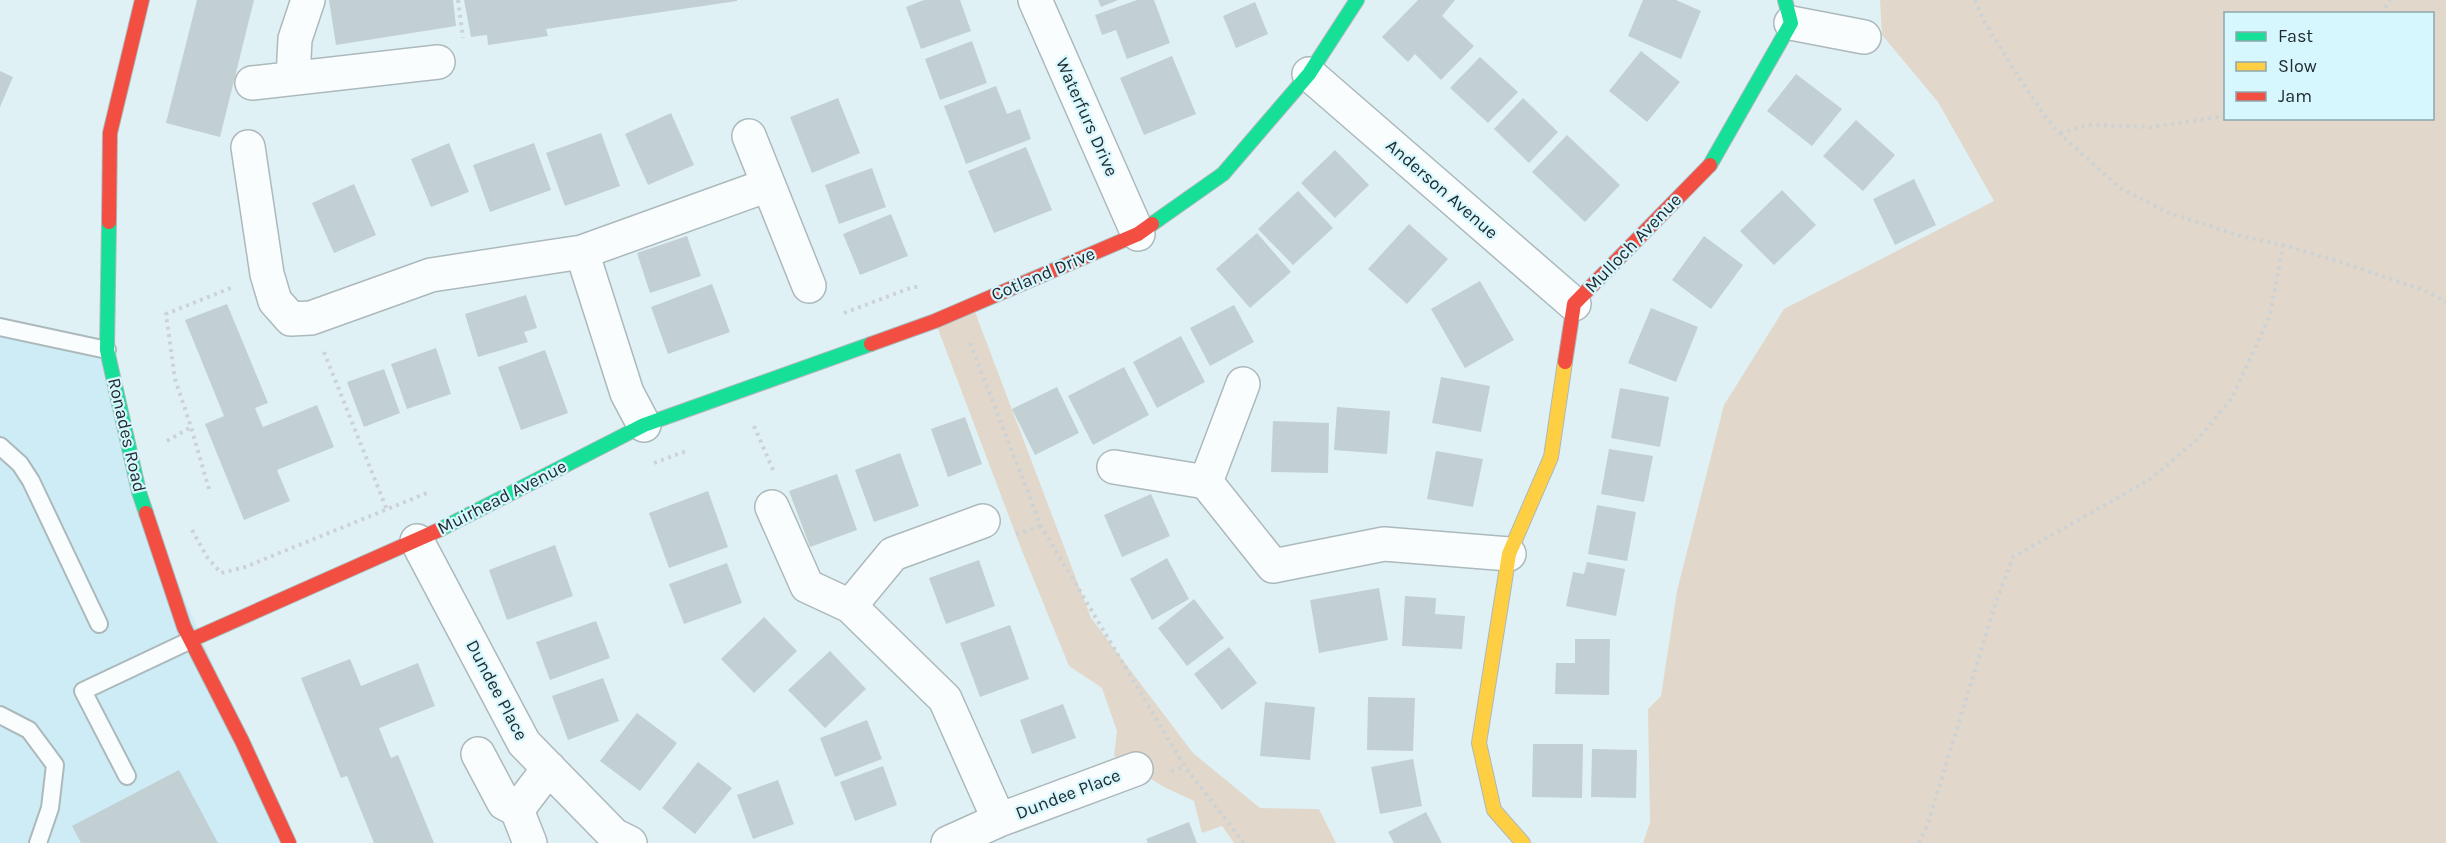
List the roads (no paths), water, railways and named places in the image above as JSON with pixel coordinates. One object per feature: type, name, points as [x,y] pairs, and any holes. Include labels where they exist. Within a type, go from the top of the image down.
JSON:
[{"type":"street","name":"Ronades Road","points":[[142,0],[110,133],[107,350],[139,492],[181,617],[289,843]]},
{"type":"street","points":[[293,78],[295,39],[308,0]]},
{"type":"street","name":"Waterfurs Drive","points":[[1035,0],[1138,234]]},
{"type":"street","name":"Cotland Drive","points":[[644,426],[935,321],[1138,234],[1223,174],[1309,74],[1357,0]]},
{"type":"street","name":"Mulloch Avenue","points":[[1523,843],[1494,810],[1479,743],[1509,554],[1551,457],[1574,304],[1713,162],[1788,11],[1864,37]]},
{"type":"street","points":[[252,83],[438,62]]},
{"type":"street","name":"Anderson Avenue","points":[[1309,74],[1574,304]]},
{"type":"street","points":[[749,136],[809,286]]},
{"type":"street","points":[[248,147],[267,274],[275,302],[291,319],[311,318],[431,275],[582,252],[768,185]]},
{"type":"street","points":[[582,252],[627,393],[644,426]]},
{"type":"street","points":[[1206,482],[1243,384]]},
{"type":"street","name":"Muirhead Avenue","points":[[191,640],[417,541],[644,426]]},
{"type":"street","points":[[1114,467],[1206,482],[1273,566],[1384,543],[1509,554]]},
{"type":"street","name":"Dundee Place","points":[[772,507],[807,586],[850,606],[945,699],[999,820]]},
{"type":"street","points":[[850,606],[893,554],[983,521]]},
{"type":"street","name":"Dundee Place","points":[[417,541],[524,743],[614,835],[630,843]]},
{"type":"street","points":[[478,754],[504,803],[517,810],[530,843]]},
{"type":"street","points":[[517,810],[549,768]]},
{"type":"street","name":"Dundee Place","points":[[948,843],[999,820],[1136,768]]},
{"type":"lane","points":[[0,327],[107,350]]},
{"type":"lane","points":[[0,446],[20,464],[31,481],[99,624]]},
{"type":"lane","points":[[127,776],[83,691],[191,640]]},
{"type":"lane","points":[[0,715],[29,730],[55,765],[50,808],[38,843]]}]
